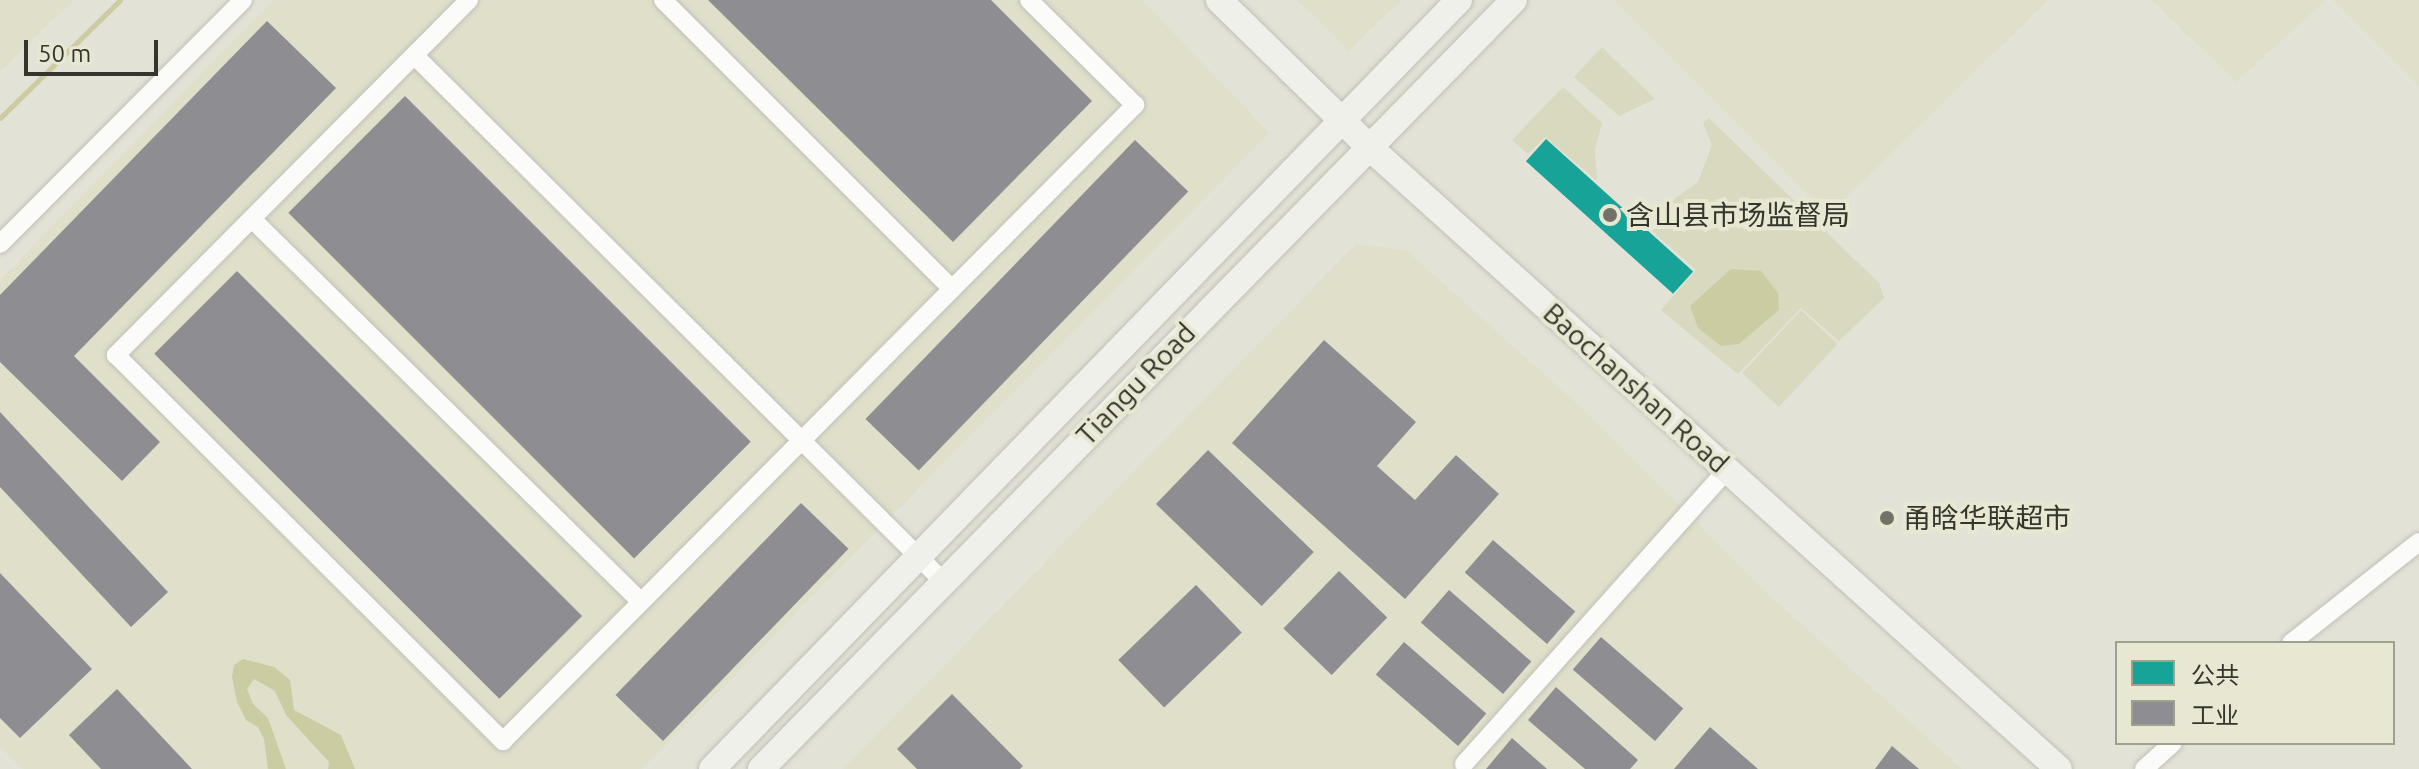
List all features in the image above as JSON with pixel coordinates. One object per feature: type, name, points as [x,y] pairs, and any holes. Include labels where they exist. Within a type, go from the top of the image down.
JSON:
[{"type":"main road","name":"Baochanshan Road","points":[[1219,0],[1340,121],[2059,769]]},
{"type":"main road","name":"Tiangu Road","points":[[712,769],[1459,0]]},
{"type":"main road","name":"Tiangu Road","points":[[761,769],[1514,0]]},
{"type":"street","points":[[0,244],[243,0]]},
{"type":"street","points":[[469,0],[116,355],[503,741],[1135,105],[1029,0]]},
{"type":"street","points":[[663,0],[952,289]]},
{"type":"street","points":[[414,55],[943,581]]},
{"type":"street","points":[[252,219],[641,602]]},
{"type":"street","points":[[1464,764],[1727,470]]},
{"type":"street","points":[[2294,641],[2419,542]]},
{"type":"street","points":[[2144,769],[2171,745]]},
{"type":"shaded area","points":[[0,0],[73,0],[0,72]]},
{"type":"shaded area","points":[[273,0],[1142,0],[1269,133],[642,769],[22,769],[0,747],[0,280]]},
{"type":"shaded area","points":[[1297,0],[1401,0],[1349,51]]},
{"type":"shaded area","points":[[1615,0],[2048,0],[1828,215]]},
{"type":"shaded area","points":[[2152,0],[2326,0],[2236,82]]},
{"type":"shaded area","points":[[2333,0],[2419,0],[2419,86]]},
{"type":"shaded area","points":[[1602,47],[1655,99],[1619,116],[1574,77]]},
{"type":"shaded area","points":[[1563,87],[1602,123],[1595,149],[1597,181],[1545,137],[1528,154],[1512,140]]},
{"type":"shaded area","points":[[1709,118],[1879,283],[1884,298],[1839,341],[1801,308],[1738,374],[1661,310],[1696,270],[1642,222],[1698,182],[1712,145],[1703,123]]},
{"type":"shaded area","points":[[1356,244],[1407,251],[1587,413],[1770,596],[1962,769],[843,769]]},
{"type":"shaded area","points":[[1731,269],[1761,271],[1778,293],[1779,310],[1739,344],[1721,346],[1698,328],[1690,306]]},
{"type":"shaded area","points":[[1801,310],[1838,344],[1779,407],[1742,373]]},
{"type":"shaded area","points":[[243,659],[274,667],[290,680],[294,710],[341,735],[355,769],[328,769],[329,762],[286,715],[275,691],[254,679],[247,689],[253,704],[268,718],[286,769],[268,769],[264,739],[258,727],[246,720],[237,702],[232,677],[234,665]]},
{"type":"building: 公共","name":"含山县市场监督局","points":[[1546,139],[1693,271],[1673,294],[1526,161]]},
{"type":"building: 工业","points":[[708,0],[991,0],[1092,101],[953,242]]},
{"type":"building: 工业","points":[[267,21],[336,88],[74,356],[160,442],[122,481],[0,362],[0,295]]},
{"type":"building: 工业","points":[[405,96],[751,442],[634,558],[288,213]]},
{"type":"building: 工业","points":[[1135,140],[1188,191],[919,471],[865,419]]},
{"type":"building: 工业","points":[[237,271],[582,616],[499,699],[154,354]]},
{"type":"building: 工业","points":[[1324,340],[1416,422],[1377,466],[1415,500],[1456,455],[1499,494],[1405,599],[1232,443]]},
{"type":"building: 工业","points":[[0,412],[168,592],[131,627],[0,487]]},
{"type":"building: 工业","points":[[1208,450],[1314,552],[1262,606],[1156,504]]},
{"type":"building: 工业","points":[[801,503],[848,549],[663,741],[616,695]]},
{"type":"building: 工业","points":[[1493,540],[1575,612],[1547,644],[1465,572]]},
{"type":"building: 工业","points":[[1339,571],[1387,618],[1332,675],[1283,629]]},
{"type":"building: 工业","points":[[0,573],[92,669],[20,738],[0,718]]},
{"type":"building: 工业","points":[[1196,585],[1242,632],[1164,707],[1118,660]]},
{"type":"building: 工业","points":[[1449,590],[1531,662],[1503,694],[1421,622]]},
{"type":"building: 工业","points":[[1601,637],[1683,709],[1655,741],[1573,669]]},
{"type":"building: 工业","points":[[1404,642],[1486,714],[1458,746],[1376,674]]},
{"type":"building: 工业","points":[[1556,687],[1638,760],[1630,769],[1585,769],[1528,720]]},
{"type":"building: 工业","points":[[117,689],[192,769],[101,769],[69,735]]},
{"type":"building: 工业","points":[[952,694],[1023,766],[1020,769],[917,769],[897,749]]},
{"type":"building: 工业","points":[[1710,727],[1758,769],[1674,769]]},
{"type":"building: 工业","points":[[1512,738],[1547,769],[1486,769]]},
{"type":"building: 工业","points":[[1892,746],[1919,769],[1875,769]]},
{"type":"waterway","points":[[0,118],[120,0]]},
{"type":"place","name":"含山县市场监督局","points":[[1610,215]]},
{"type":"place","name":"甬晗华联超市","points":[[1887,518]]}]
